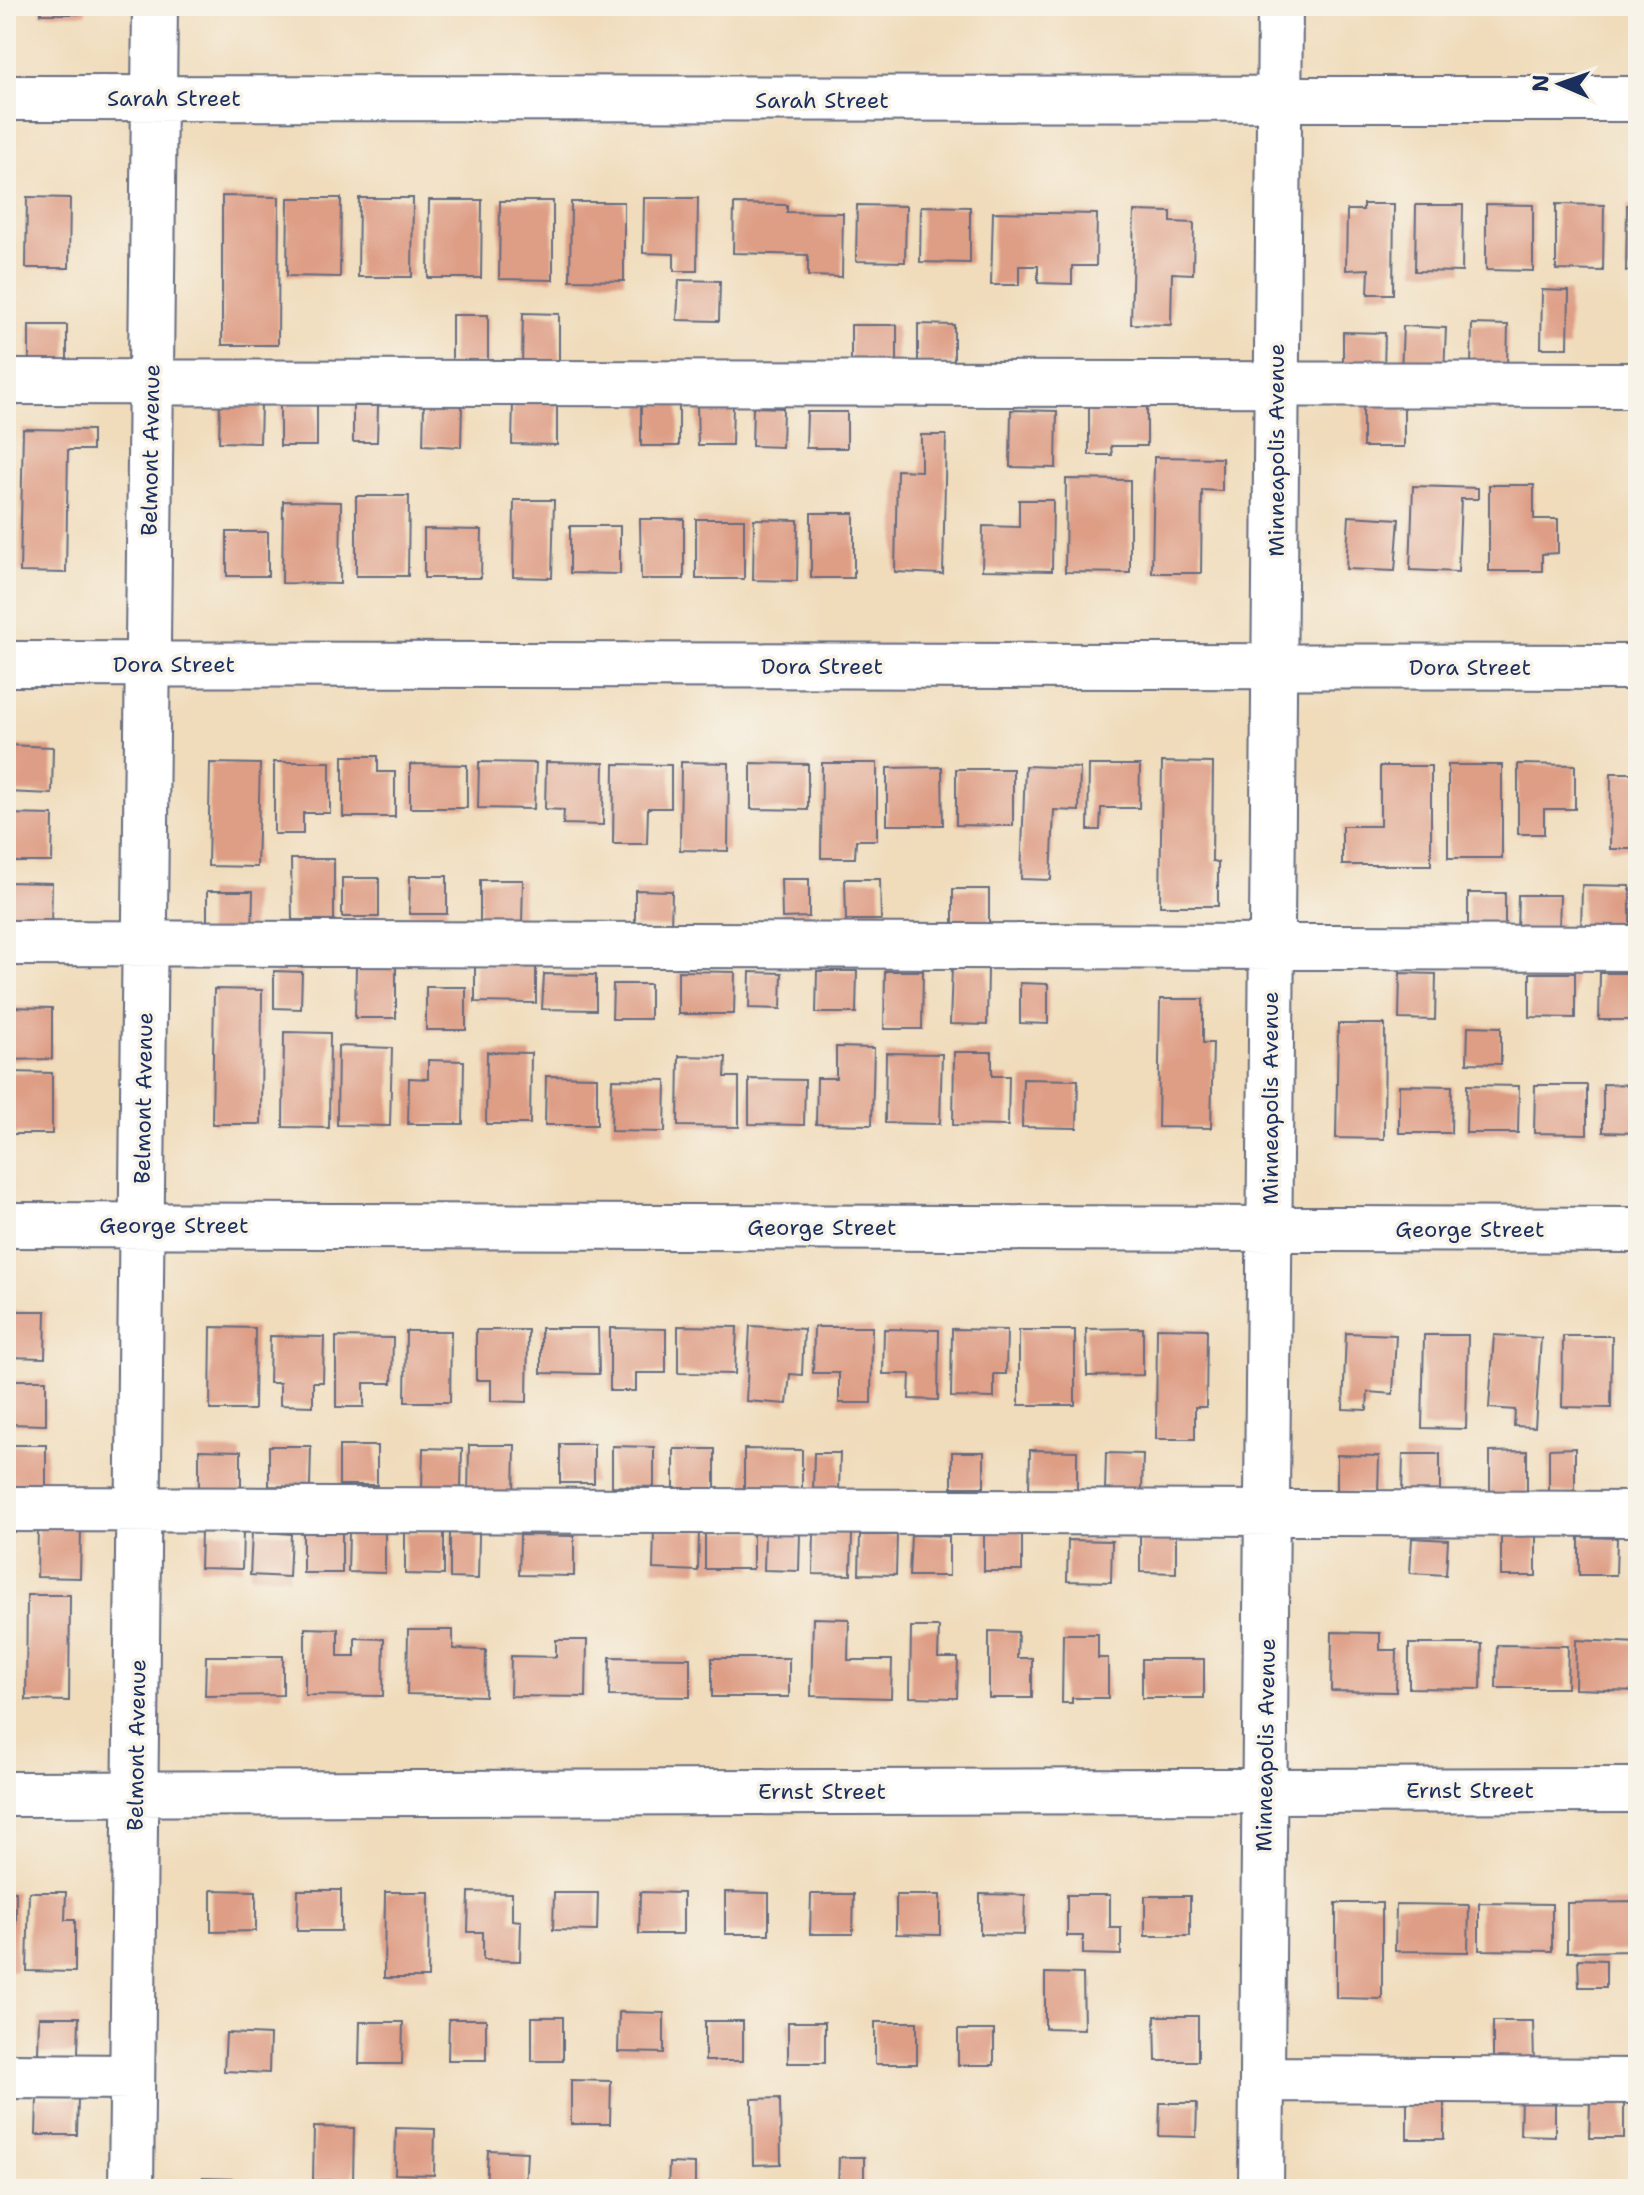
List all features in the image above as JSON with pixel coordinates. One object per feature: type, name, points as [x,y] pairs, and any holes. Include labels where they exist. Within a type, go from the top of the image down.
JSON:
[{"type":"street","name":"Belmont Avenue","points":[[131,2189],[155,6]]},
{"type":"street","name":"Minneapolis Avenue","points":[[1261,2189],[1280,6]]},
{"type":"street","name":"Sarah Street","points":[[6,98],[1638,99]]},
{"type":"street","points":[[6,382],[1638,385]]},
{"type":"street","name":"Dora Street","points":[[6,664],[1638,667]]},
{"type":"street","points":[[6,943],[1638,948]]},
{"type":"street","name":"George Street","points":[[6,1225],[1638,1230]]},
{"type":"street","points":[[6,1509],[1638,1514]]},
{"type":"street","name":"Ernst Street","points":[[6,1794],[1638,1790]]},
{"type":"street","points":[[6,2076],[132,2077]]},
{"type":"street","points":[[1262,2079],[1638,2081]]},
{"type":"building","points":[[41,6],[86,6],[86,14],[41,14]]},
{"type":"building","points":[[1502,6],[1548,6],[1548,11],[1502,10]]},
{"type":"building","points":[[1561,6],[1607,6],[1607,10],[1561,10]]},
{"type":"building","points":[[222,196],[279,197],[278,345],[222,345]]},
{"type":"building","points":[[6,197],[11,197],[11,242],[6,242]]},
{"type":"building","points":[[27,197],[70,198],[69,268],[26,268]]},
{"type":"building","points":[[288,198],[341,198],[340,277],[287,276]]},
{"type":"building","points":[[359,198],[413,198],[412,277],[358,277]]},
{"type":"building","points":[[644,198],[698,198],[697,271],[674,271],[674,254],[643,253]]},
{"type":"building","points":[[429,200],[482,200],[481,278],[428,278]]},
{"type":"building","points":[[500,201],[553,201],[553,280],[499,279]]},
{"type":"building","points":[[571,202],[624,202],[624,281],[570,280]]},
{"type":"building","points":[[734,204],[787,205],[787,212],[843,213],[842,277],[808,276],[808,255],[733,253]]},
{"type":"building","points":[[1363,204],[1394,204],[1393,294],[1368,294],[1369,269],[1346,270],[1347,210],[1363,210]]},
{"type":"building","points":[[1486,204],[1533,205],[1533,271],[1486,270]]},
{"type":"building","points":[[1556,204],[1604,205],[1603,271],[1556,270]]},
{"type":"building","points":[[857,205],[906,206],[905,262],[856,261]]},
{"type":"building","points":[[1416,205],[1463,205],[1462,272],[1415,271]]},
{"type":"building","points":[[1627,205],[1638,205],[1638,271],[1626,271]]},
{"type":"building","points":[[921,206],[970,207],[970,263],[920,262]]},
{"type":"building","points":[[1134,211],[1171,212],[1171,222],[1194,223],[1193,274],[1172,273],[1171,325],[1131,324]]},
{"type":"building","points":[[993,212],[1097,214],[1096,266],[1072,266],[1072,284],[1038,283],[1038,266],[1019,266],[1019,285],[991,285]]},
{"type":"building","points":[[679,280],[720,281],[719,321],[677,320]]},
{"type":"building","points":[[1542,290],[1569,291],[1568,348],[1541,348]]},
{"type":"building","points":[[523,313],[559,314],[559,368],[522,367]]},
{"type":"building","points":[[452,315],[488,315],[488,363],[452,363]]},
{"type":"building","points":[[918,324],[954,325],[954,364],[918,363]]},
{"type":"building","points":[[1472,324],[1508,325],[1507,367],[1471,366]]},
{"type":"building","points":[[29,325],[67,325],[67,362],[29,362]]},
{"type":"building","points":[[851,325],[897,325],[897,366],[851,366]]},
{"type":"building","points":[[1403,326],[1446,328],[1444,375],[1401,373]]},
{"type":"building","points":[[1343,332],[1385,333],[1384,370],[1343,370]]},
{"type":"building","points":[[513,401],[557,402],[557,445],[512,444]]},
{"type":"building","points":[[1089,401],[1147,401],[1147,446],[1111,446],[1112,455],[1089,455]]},
{"type":"building","points":[[220,403],[261,403],[260,443],[219,442]]},
{"type":"building","points":[[280,404],[317,404],[317,446],[280,446]]},
{"type":"building","points":[[641,404],[679,404],[679,446],[641,446]]},
{"type":"building","points":[[697,404],[733,404],[732,445],[698,445]]},
{"type":"building","points":[[424,405],[462,405],[461,447],[423,445]]},
{"type":"building","points":[[1363,405],[1404,405],[1404,447],[1363,447]]},
{"type":"building","points":[[353,406],[378,406],[377,442],[353,442]]},
{"type":"building","points":[[753,407],[783,408],[782,447],[752,446]]},
{"type":"building","points":[[1011,410],[1057,411],[1056,468],[1010,467]]},
{"type":"building","points":[[807,412],[847,412],[847,448],[806,448]]},
{"type":"building","points":[[23,429],[92,430],[92,450],[68,450],[66,573],[20,572]]},
{"type":"building","points":[[921,435],[946,435],[943,574],[895,572],[897,470],[921,471]]},
{"type":"building","points":[[1154,457],[1222,458],[1222,491],[1202,490],[1201,573],[1152,573]]},
{"type":"building","points":[[1066,479],[1130,480],[1130,573],[1065,572]]},
{"type":"building","points":[[1489,485],[1534,485],[1534,519],[1558,519],[1558,553],[1542,554],[1542,571],[1489,571]]},
{"type":"building","points":[[1413,486],[1478,488],[1478,499],[1461,499],[1458,572],[1410,570]]},
{"type":"building","points":[[356,496],[409,496],[408,576],[356,576]]},
{"type":"building","points":[[514,500],[554,500],[552,578],[513,577]]},
{"type":"building","points":[[1019,500],[1053,500],[1052,571],[982,570],[983,526],[1019,527]]},
{"type":"building","points":[[283,501],[341,502],[340,584],[282,583]]},
{"type":"building","points":[[811,513],[854,513],[854,578],[811,578]]},
{"type":"building","points":[[1349,516],[1399,519],[1395,571],[1346,569]]},
{"type":"building","points":[[640,519],[684,519],[684,579],[641,579]]},
{"type":"building","points":[[696,519],[744,519],[744,579],[696,579]]},
{"type":"building","points":[[754,519],[798,520],[797,581],[753,580]]},
{"type":"building","points":[[570,526],[620,526],[620,574],[570,573]]},
{"type":"building","points":[[424,529],[482,530],[481,578],[424,578]]},
{"type":"building","points":[[227,532],[268,532],[268,576],[227,576]]},
{"type":"building","points":[[6,745],[53,747],[52,794],[6,792]]},
{"type":"building","points":[[343,756],[378,756],[378,772],[395,772],[395,817],[343,817]]},
{"type":"building","points":[[274,762],[330,762],[330,813],[303,813],[303,834],[274,834]]},
{"type":"building","points":[[479,762],[536,763],[534,809],[478,808]]},
{"type":"building","points":[[546,762],[604,763],[603,825],[563,824],[564,810],[545,809]]},
{"type":"building","points":[[681,762],[729,763],[728,851],[680,850]]},
{"type":"building","points":[[1162,762],[1213,763],[1212,861],[1218,862],[1218,906],[1160,906]]},
{"type":"building","points":[[210,763],[260,764],[257,867],[208,866]]},
{"type":"building","points":[[751,763],[808,764],[808,810],[751,809]]},
{"type":"building","points":[[822,763],[877,763],[877,840],[856,840],[855,858],[821,858]]},
{"type":"building","points":[[410,764],[467,765],[467,808],[410,808]]},
{"type":"building","points":[[614,764],[671,765],[671,808],[648,808],[647,844],[613,844]]},
{"type":"building","points":[[1518,764],[1575,765],[1575,809],[1544,809],[1544,834],[1518,834]]},
{"type":"building","points":[[1089,765],[1140,765],[1139,808],[1101,808],[1100,830],[1088,830]]},
{"type":"building","points":[[1448,765],[1502,765],[1502,858],[1448,858]]},
{"type":"building","points":[[1025,766],[1080,768],[1079,811],[1054,810],[1051,880],[1021,879]]},
{"type":"building","points":[[1380,766],[1431,766],[1431,865],[1342,865],[1342,826],[1380,826]]},
{"type":"building","points":[[942,767],[943,825],[887,825],[887,768]]},
{"type":"building","points":[[956,769],[1013,769],[1013,826],[956,825]]},
{"type":"building","points":[[1611,773],[1638,773],[1638,849],[1610,849]]},
{"type":"building","points":[[6,814],[53,815],[52,862],[6,862]]},
{"type":"building","points":[[291,859],[334,859],[334,920],[292,920]]},
{"type":"building","points":[[410,876],[447,876],[447,914],[409,914]]},
{"type":"building","points":[[342,878],[379,878],[379,917],[342,917]]},
{"type":"building","points":[[781,879],[809,879],[809,917],[782,918]]},
{"type":"building","points":[[845,879],[880,879],[881,920],[846,920]]},
{"type":"building","points":[[480,880],[523,880],[522,924],[480,924]]},
{"type":"building","points":[[6,882],[52,883],[51,929],[6,928]]},
{"type":"building","points":[[1582,885],[1630,886],[1630,935],[1581,935]]},
{"type":"building","points":[[953,889],[989,889],[989,929],[953,929]]},
{"type":"building","points":[[635,890],[672,891],[671,927],[635,927]]},
{"type":"building","points":[[207,891],[253,891],[252,934],[207,933]]},
{"type":"building","points":[[1468,893],[1505,893],[1505,932],[1468,932]]},
{"type":"building","points":[[1518,895],[1560,895],[1559,934],[1517,934]]},
{"type":"building","points":[[475,964],[536,964],[536,1003],[475,1002]]},
{"type":"building","points":[[356,965],[396,965],[396,1018],[355,1018]]},
{"type":"building","points":[[6,967],[12,967],[12,992],[6,992]]},
{"type":"building","points":[[952,968],[988,969],[987,1025],[950,1024]]},
{"type":"building","points":[[274,971],[302,972],[301,1009],[274,1008]]},
{"type":"building","points":[[678,971],[735,972],[734,1014],[678,1014]]},
{"type":"building","points":[[817,971],[857,971],[856,1013],[816,1013]]},
{"type":"building","points":[[885,971],[923,971],[922,1029],[884,1029]]},
{"type":"building","points":[[750,972],[782,973],[781,1009],[749,1008]]},
{"type":"building","points":[[1400,973],[1436,974],[1435,1020],[1399,1019]]},
{"type":"building","points":[[1530,973],[1575,973],[1575,1018],[1530,1017]]},
{"type":"building","points":[[1600,973],[1638,973],[1638,1020],[1599,1020]]},
{"type":"building","points":[[544,974],[596,975],[596,1010],[542,1009]]},
{"type":"building","points":[[1020,983],[1048,984],[1048,1024],[1020,1023]]},
{"type":"building","points":[[613,984],[650,984],[650,1019],[612,1019]]},
{"type":"building","points":[[426,987],[466,987],[466,1030],[426,1030]]},
{"type":"building","points":[[214,989],[262,990],[261,1124],[212,1124]]},
{"type":"building","points":[[1160,999],[1203,999],[1203,1043],[1213,1043],[1211,1128],[1158,1127]]},
{"type":"building","points":[[6,1007],[52,1008],[52,1059],[6,1060]]},
{"type":"building","points":[[1338,1024],[1385,1024],[1384,1139],[1336,1138]]},
{"type":"building","points":[[1468,1026],[1501,1027],[1501,1064],[1467,1063]]},
{"type":"building","points":[[284,1032],[330,1033],[329,1128],[283,1127]]},
{"type":"building","points":[[338,1046],[392,1048],[390,1126],[337,1125]]},
{"type":"building","points":[[836,1047],[874,1048],[872,1125],[816,1124],[817,1078],[836,1078]]},
{"type":"building","points":[[487,1052],[531,1053],[530,1124],[486,1124]]},
{"type":"building","points":[[954,1052],[992,1052],[992,1076],[1009,1076],[1008,1126],[953,1125]]},
{"type":"building","points":[[886,1053],[942,1054],[940,1124],[885,1123]]},
{"type":"building","points":[[679,1056],[726,1057],[725,1077],[739,1077],[739,1127],[678,1126]]},
{"type":"building","points":[[428,1060],[464,1061],[463,1124],[408,1124],[409,1078],[428,1079]]},
{"type":"building","points":[[11,1072],[52,1073],[52,1134],[11,1134]]},
{"type":"building","points":[[546,1076],[597,1077],[597,1125],[545,1125]]},
{"type":"building","points":[[612,1079],[666,1080],[665,1132],[611,1131]]},
{"type":"building","points":[[749,1079],[805,1080],[804,1125],[749,1124]]},
{"type":"building","points":[[1023,1079],[1078,1080],[1077,1128],[1022,1127]]},
{"type":"building","points":[[1603,1084],[1638,1085],[1638,1133],[1603,1132]]},
{"type":"building","points":[[1399,1085],[1452,1086],[1451,1133],[1399,1133]]},
{"type":"building","points":[[1467,1085],[1519,1086],[1518,1133],[1466,1133]]},
{"type":"building","points":[[1535,1085],[1587,1085],[1587,1134],[1534,1133]]},
{"type":"building","points":[[6,1311],[46,1311],[45,1358],[6,1357]]},
{"type":"building","points":[[678,1326],[737,1327],[735,1374],[678,1373]]},
{"type":"building","points":[[750,1326],[804,1329],[802,1375],[790,1374],[787,1404],[746,1401]]},
{"type":"building","points":[[211,1327],[255,1328],[254,1410],[210,1410]]},
{"type":"building","points":[[814,1327],[872,1327],[871,1403],[839,1403],[839,1373],[813,1373]]},
{"type":"building","points":[[541,1328],[598,1328],[599,1374],[541,1373]]},
{"type":"building","points":[[610,1328],[666,1329],[666,1373],[636,1373],[636,1391],[610,1391]]},
{"type":"building","points":[[1143,1328],[1143,1375],[1087,1376],[1086,1329]]},
{"type":"building","points":[[1157,1328],[1207,1329],[1206,1407],[1195,1407],[1195,1439],[1156,1439]]},
{"type":"building","points":[[884,1329],[939,1330],[938,1400],[909,1399],[910,1374],[883,1374]]},
{"type":"building","points":[[952,1329],[1007,1330],[1006,1374],[994,1374],[994,1398],[951,1397]]},
{"type":"building","points":[[476,1330],[528,1330],[527,1402],[491,1401],[491,1380],[476,1380]]},
{"type":"building","points":[[1019,1330],[1075,1330],[1075,1405],[1019,1405]]},
{"type":"building","points":[[406,1331],[451,1331],[450,1402],[405,1402]]},
{"type":"building","points":[[1632,1332],[1638,1332],[1638,1413],[1632,1413]]},
{"type":"building","points":[[1346,1333],[1396,1335],[1393,1394],[1368,1392],[1367,1410],[1343,1409]]},
{"type":"building","points":[[1424,1335],[1468,1335],[1466,1429],[1422,1428]]},
{"type":"building","points":[[1494,1335],[1541,1338],[1535,1427],[1514,1426],[1515,1410],[1489,1408]]},
{"type":"building","points":[[270,1336],[324,1337],[323,1382],[313,1382],[313,1406],[280,1405],[280,1383],[269,1383]]},
{"type":"building","points":[[1563,1336],[1612,1336],[1611,1408],[1562,1407]]},
{"type":"building","points":[[336,1337],[393,1338],[392,1383],[364,1383],[364,1407],[336,1407]]},
{"type":"building","points":[[6,1380],[46,1380],[46,1425],[6,1424]]},
{"type":"building","points":[[560,1444],[594,1444],[594,1483],[560,1483]]},
{"type":"building","points":[[6,1445],[46,1445],[46,1493],[6,1492]]},
{"type":"building","points":[[469,1445],[515,1445],[514,1496],[468,1496]]},
{"type":"building","points":[[269,1446],[311,1446],[310,1487],[269,1486]]},
{"type":"building","points":[[339,1446],[377,1446],[377,1485],[339,1485]]},
{"type":"building","points":[[612,1446],[654,1447],[654,1487],[612,1486]]},
{"type":"building","points":[[423,1448],[462,1449],[461,1489],[422,1489]]},
{"type":"building","points":[[1575,1448],[1575,1493],[1549,1493],[1549,1449]]},
{"type":"building","points":[[674,1449],[715,1449],[715,1490],[674,1490]]},
{"type":"building","points":[[744,1449],[802,1450],[802,1491],[744,1490]]},
{"type":"building","points":[[199,1450],[241,1451],[241,1492],[199,1491]]},
{"type":"building","points":[[1030,1450],[1077,1451],[1077,1491],[1029,1490]]},
{"type":"building","points":[[1527,1451],[1527,1493],[1490,1493],[1490,1452]]},
{"type":"building","points":[[952,1452],[984,1452],[984,1487],[952,1487]]},
{"type":"building","points":[[814,1453],[840,1453],[839,1491],[813,1490]]},
{"type":"building","points":[[1106,1453],[1143,1454],[1142,1491],[1105,1491]]},
{"type":"building","points":[[1403,1454],[1440,1454],[1440,1495],[1402,1495]]},
{"type":"building","points":[[1337,1455],[1379,1456],[1378,1493],[1337,1493]]},
{"type":"building","points":[[38,1527],[81,1528],[80,1578],[37,1577]]},
{"type":"building","points":[[654,1529],[699,1531],[698,1571],[653,1569]]},
{"type":"building","points":[[984,1530],[1022,1530],[1022,1571],[984,1571]]},
{"type":"building","points":[[201,1531],[243,1532],[242,1569],[200,1568]]},
{"type":"building","points":[[252,1531],[291,1534],[289,1577],[250,1575]]},
{"type":"building","points":[[303,1531],[342,1532],[342,1573],[303,1573]]},
{"type":"building","points":[[705,1531],[753,1531],[753,1569],[705,1569]]},
{"type":"building","points":[[349,1532],[385,1532],[385,1573],[348,1572]]},
{"type":"building","points":[[765,1532],[800,1532],[799,1571],[764,1570]]},
{"type":"building","points":[[405,1533],[444,1533],[444,1575],[405,1574]]},
{"type":"building","points":[[450,1533],[479,1534],[478,1579],[450,1578]]},
{"type":"building","points":[[814,1533],[852,1534],[851,1575],[813,1574]]},
{"type":"building","points":[[1140,1533],[1176,1533],[1176,1573],[1140,1572]]},
{"type":"building","points":[[520,1535],[574,1536],[574,1576],[519,1575]]},
{"type":"building","points":[[860,1535],[897,1535],[896,1575],[859,1574]]},
{"type":"building","points":[[911,1535],[949,1536],[949,1576],[909,1576]]},
{"type":"building","points":[[1501,1536],[1536,1536],[1536,1576],[1501,1576]]},
{"type":"building","points":[[1579,1537],[1617,1538],[1616,1575],[1579,1575]]},
{"type":"building","points":[[1412,1538],[1448,1540],[1446,1575],[1410,1573]]},
{"type":"building","points":[[1068,1540],[1112,1541],[1111,1582],[1067,1581]]},
{"type":"building","points":[[27,1595],[70,1595],[69,1701],[26,1700]]},
{"type":"building","points":[[813,1618],[849,1619],[848,1660],[892,1660],[891,1698],[811,1696]]},
{"type":"building","points":[[911,1627],[939,1627],[938,1658],[958,1658],[957,1698],[910,1697]]},
{"type":"building","points":[[305,1628],[338,1629],[338,1656],[355,1656],[355,1638],[384,1639],[383,1696],[305,1695]]},
{"type":"building","points":[[408,1630],[453,1630],[453,1649],[486,1650],[485,1696],[407,1694]]},
{"type":"building","points":[[989,1631],[1018,1632],[1017,1658],[1032,1658],[1032,1698],[989,1698]]},
{"type":"building","points":[[1332,1632],[1380,1633],[1380,1650],[1397,1650],[1396,1692],[1331,1691]]},
{"type":"building","points":[[1063,1634],[1098,1634],[1098,1658],[1108,1658],[1108,1698],[1072,1698],[1072,1703],[1062,1703]]},
{"type":"building","points":[[556,1640],[587,1640],[586,1697],[510,1696],[511,1656],[556,1657]]},
{"type":"building","points":[[1576,1640],[1638,1643],[1638,1691],[1575,1689]]},
{"type":"building","points":[[1409,1644],[1482,1644],[1481,1689],[1409,1688]]},
{"type":"building","points":[[1497,1645],[1568,1646],[1567,1688],[1496,1688]]},
{"type":"building","points":[[206,1656],[283,1656],[283,1695],[205,1696]]},
{"type":"building","points":[[610,1657],[690,1658],[690,1697],[609,1696]]},
{"type":"building","points":[[712,1658],[789,1658],[789,1697],[712,1697]]},
{"type":"building","points":[[1142,1659],[1204,1659],[1204,1698],[1142,1698]]},
{"type":"building","points":[[211,1890],[256,1891],[256,1931],[211,1932]]},
{"type":"building","points":[[298,1890],[341,1890],[341,1931],[297,1931]]},
{"type":"building","points":[[6,1891],[16,1891],[16,1971],[6,1971]]},
{"type":"building","points":[[29,1892],[66,1892],[65,1920],[75,1920],[75,1972],[27,1971]]},
{"type":"building","points":[[385,1892],[429,1892],[428,1978],[384,1978]]},
{"type":"building","points":[[469,1892],[512,1893],[512,1920],[521,1921],[520,1961],[483,1960],[483,1932],[468,1932]]},
{"type":"building","points":[[640,1892],[683,1893],[683,1934],[639,1934]]},
{"type":"building","points":[[725,1892],[769,1893],[769,1934],[725,1934]]},
{"type":"building","points":[[554,1893],[598,1893],[597,1931],[553,1930]]},
{"type":"building","points":[[811,1894],[854,1894],[853,1934],[810,1934]]},
{"type":"building","points":[[980,1894],[1025,1895],[1024,1935],[980,1934]]},
{"type":"building","points":[[896,1895],[940,1895],[940,1935],[896,1934]]},
{"type":"building","points":[[1067,1895],[1110,1895],[1110,1928],[1121,1928],[1121,1955],[1083,1954],[1083,1936],[1067,1936]]},
{"type":"building","points":[[1145,1896],[1190,1896],[1190,1936],[1145,1936]]},
{"type":"building","points":[[1638,1902],[1638,1951],[1567,1952],[1567,1903]]},
{"type":"building","points":[[1336,1903],[1382,1903],[1382,1999],[1336,1998]]},
{"type":"building","points":[[1479,1903],[1552,1904],[1552,1951],[1479,1950]]},
{"type":"building","points":[[1396,1904],[1469,1905],[1468,1952],[1395,1951]]},
{"type":"building","points":[[1578,1959],[1606,1960],[1606,1987],[1579,1987]]},
{"type":"building","points":[[1045,1973],[1083,1974],[1084,2029],[1045,2028]]},
{"type":"building","points":[[619,2012],[664,2013],[664,2053],[618,2052]]},
{"type":"building","points":[[1155,2016],[1198,2016],[1198,2061],[1156,2061]]},
{"type":"building","points":[[39,2017],[79,2017],[78,2054],[38,2054]]},
{"type":"building","points":[[532,2017],[563,2017],[563,2061],[532,2061]]},
{"type":"building","points":[[449,2019],[486,2019],[486,2060],[448,2060]]},
{"type":"building","points":[[705,2021],[743,2021],[743,2061],[705,2061]]},
{"type":"building","points":[[1493,2021],[1533,2021],[1534,2063],[1493,2063]]},
{"type":"building","points":[[360,2022],[403,2022],[402,2064],[359,2064]]},
{"type":"building","points":[[788,2022],[825,2022],[825,2063],[788,2063]]},
{"type":"building","points":[[875,2022],[917,2022],[917,2064],[875,2064]]},
{"type":"building","points":[[958,2030],[994,2030],[994,2065],[958,2065]]},
{"type":"building","points":[[226,2033],[270,2035],[269,2073],[224,2071]]},
{"type":"building","points":[[571,2080],[611,2081],[610,2124],[571,2124]]},
{"type":"building","points":[[37,2098],[78,2098],[77,2135],[36,2135]]},
{"type":"building","points":[[780,2098],[781,2164],[753,2165],[752,2099]]},
{"type":"building","points":[[1521,2098],[1555,2098],[1555,2136],[1520,2135]]},
{"type":"building","points":[[1407,2099],[1444,2099],[1444,2139],[1407,2139]]},
{"type":"building","points":[[1590,2100],[1624,2100],[1624,2138],[1589,2138]]},
{"type":"building","points":[[1160,2103],[1197,2103],[1196,2137],[1159,2136]]},
{"type":"building","points":[[314,2127],[354,2128],[353,2181],[313,2180]]},
{"type":"building","points":[[396,2128],[435,2129],[434,2175],[395,2174]]},
{"type":"building","points":[[488,2150],[527,2152],[525,2189],[486,2189]]},
{"type":"building","points":[[839,2157],[864,2157],[864,2189],[838,2189]]},
{"type":"building","points":[[669,2163],[695,2164],[695,2189],[668,2189]]},
{"type":"building","points":[[202,2178],[240,2179],[240,2189],[202,2189]]}]
